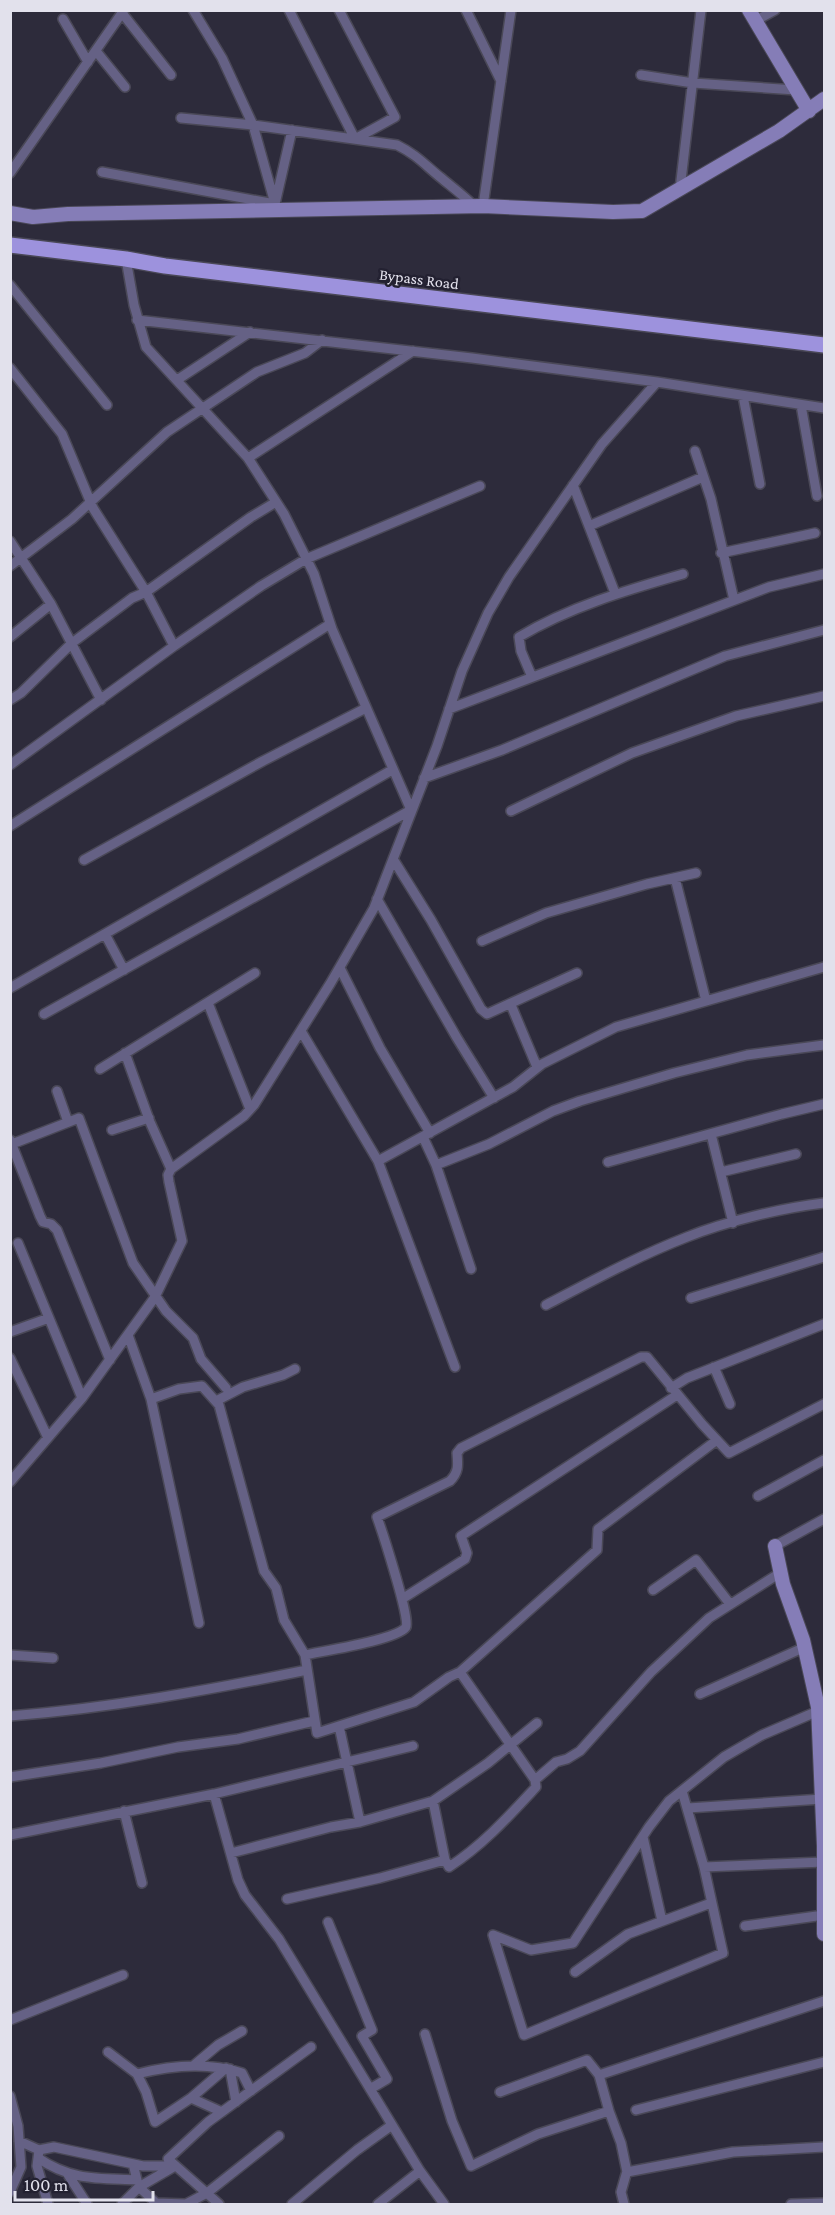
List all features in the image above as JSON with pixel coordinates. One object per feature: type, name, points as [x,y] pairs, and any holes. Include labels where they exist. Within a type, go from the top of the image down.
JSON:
[{"type":"main road","name":"Bypass Road","points":[[10,245],[165,266],[825,345]]},
{"type":"street","points":[[193,10],[222,58],[253,125],[275,207]]},
{"type":"street","points":[[289,10],[355,139]]},
{"type":"street","points":[[339,10],[395,117],[355,139]]},
{"type":"street","points":[[466,10],[501,81]]},
{"type":"street","points":[[478,206],[501,81],[511,10]]},
{"type":"street","points":[[680,189],[701,10]]},
{"type":"street","points":[[775,10],[752,16],[809,111]]},
{"type":"street","points":[[10,172],[123,12],[171,75]]},
{"type":"street","points":[[63,19],[88,62]]},
{"type":"street","points":[[96,51],[125,87]]},
{"type":"street","points":[[641,75],[693,83],[796,90]]},
{"type":"street","points":[[10,213],[33,217],[275,207],[478,206],[613,212],[642,211],[779,131],[825,99]]},
{"type":"street","points":[[181,118],[253,125],[397,145],[415,154],[440,177],[478,206]]},
{"type":"street","points":[[275,207],[292,130]]},
{"type":"street","points":[[102,172],[275,207]]},
{"type":"street","points":[[126,259],[137,320],[147,347],[248,458],[276,502],[314,574],[330,624],[411,810]]},
{"type":"street","points":[[10,285],[106,405]]},
{"type":"street","points":[[137,320],[322,340],[657,382],[825,408]]},
{"type":"street","points":[[177,380],[250,332]]},
{"type":"street","points":[[10,566],[21,560],[91,502],[167,432],[205,409],[257,372],[305,353],[322,340]]},
{"type":"street","points":[[248,458],[413,351]]},
{"type":"street","points":[[10,368],[62,434],[91,502],[146,592],[174,646]]},
{"type":"street","points":[[10,1482],[82,1398],[155,1297],[182,1241],[168,1174],[171,1169],[250,1109],[340,968],[377,899],[462,671],[488,613],[509,577],[602,444],[657,382]]},
{"type":"street","points":[[743,396],[760,484]]},
{"type":"street","points":[[801,405],[817,496]]},
{"type":"street","points":[[695,452],[711,499],[734,600]]},
{"type":"street","points":[[588,526],[703,477]]},
{"type":"street","points":[[573,485],[615,593]]},
{"type":"street","points":[[10,765],[174,646],[261,586],[306,559],[480,486]]},
{"type":"street","points":[[10,700],[21,693],[72,643],[132,598],[146,592],[251,517],[276,502]]},
{"type":"street","points":[[722,553],[815,533]]},
{"type":"street","points":[[10,541],[51,604],[101,700]]},
{"type":"street","points":[[449,709],[769,587],[825,573]]},
{"type":"street","points":[[532,677],[521,651],[519,637],[537,626],[615,593],[683,574]]},
{"type":"street","points":[[10,637],[51,604]]},
{"type":"street","points":[[10,826],[330,624]]},
{"type":"street","points":[[424,778],[502,750],[725,656],[825,630]]},
{"type":"street","points":[[511,811],[632,753],[736,716],[825,696]]},
{"type":"street","points":[[84,860],[263,761],[366,708]]},
{"type":"street","points":[[10,988],[392,770]]},
{"type":"street","points":[[44,1014],[411,810]]},
{"type":"street","points":[[393,860],[431,920],[481,1009],[487,1014],[578,973]]},
{"type":"street","points":[[482,941],[546,913],[696,873]]},
{"type":"street","points":[[675,878],[706,1001]]},
{"type":"street","points":[[377,899],[456,1038],[494,1098]]},
{"type":"street","points":[[105,934],[124,970]]},
{"type":"street","points":[[378,1161],[513,1087],[537,1067],[616,1027],[825,967]]},
{"type":"street","points":[[340,968],[426,1135],[471,1269]]},
{"type":"street","points":[[100,1069],[255,973]]},
{"type":"street","points":[[208,1002],[250,1109]]},
{"type":"street","points":[[511,1005],[537,1067]]},
{"type":"street","points":[[301,1031],[378,1161],[455,1367]]},
{"type":"street","points":[[436,1165],[489,1144],[553,1111],[590,1098],[674,1073],[747,1055],[825,1045]]},
{"type":"street","points":[[125,1053],[171,1169]]},
{"type":"street","points":[[57,1091],[68,1122]]},
{"type":"street","points":[[608,1162],[825,1104]]},
{"type":"street","points":[[110,1360],[57,1230],[51,1224],[43,1222],[11,1142],[79,1118],[133,1263],[166,1311],[193,1338],[201,1359],[226,1388]]},
{"type":"street","points":[[112,1130],[149,1118]]},
{"type":"street","points":[[711,1134],[733,1223]]},
{"type":"street","points":[[721,1172],[796,1154]]},
{"type":"street","points":[[546,1305],[607,1273],[688,1237],[733,1223],[802,1206],[825,1203]]},
{"type":"street","points":[[18,1243],[82,1398]]},
{"type":"street","points":[[691,1298],[825,1257]]},
{"type":"street","points":[[10,1332],[49,1318]]},
{"type":"street","points":[[402,1599],[465,1559],[467,1553],[461,1536],[674,1391],[687,1378],[825,1324]]},
{"type":"street","points":[[128,1335],[151,1399],[199,1623]]},
{"type":"street","points":[[305,1655],[387,1638],[404,1630],[408,1622],[377,1517],[450,1481],[456,1474],[457,1453],[461,1448],[641,1357],[647,1357],[729,1453],[825,1404]]},
{"type":"street","points":[[10,1358],[48,1438]]},
{"type":"street","points":[[714,1367],[730,1404]]},
{"type":"street","points":[[216,1401],[243,1387],[295,1369]]},
{"type":"street","points":[[151,1399],[179,1389],[202,1386],[219,1405],[264,1571],[276,1588],[284,1620],[305,1655],[317,1733],[414,1702],[460,1671],[597,1550],[598,1529],[717,1440]]},
{"type":"street","points":[[758,1496],[825,1460]]},
{"type":"street","points":[[825,1519],[775,1546],[783,1584],[805,1647],[818,1712],[825,1934]]},
{"type":"street","points":[[653,1590],[696,1560],[730,1604]]},
{"type":"street","points":[[535,1780],[556,1762],[567,1759],[580,1751],[651,1672],[709,1618],[780,1573]]},
{"type":"street","points":[[700,1694],[805,1647]]},
{"type":"street","points":[[10,1655],[53,1658]]},
{"type":"street","points":[[10,1716],[99,1707],[184,1694],[307,1670]]},
{"type":"street","points":[[433,1801],[445,1860],[449,1867],[472,1852],[536,1787],[535,1780],[460,1671]]},
{"type":"street","points":[[682,1791],[704,1867],[723,1953],[524,2035],[493,1935],[531,1950],[573,1943],[669,1801],[682,1791],[734,1751],[762,1735],[818,1712]]},
{"type":"street","points":[[10,1777],[101,1763],[178,1747],[238,1739],[314,1721]]},
{"type":"street","points":[[231,1853],[331,1827],[360,1822],[433,1801],[459,1784],[537,1723]]},
{"type":"street","points":[[339,1726],[360,1822]]},
{"type":"street","points":[[10,1835],[214,1794],[413,1746]]},
{"type":"street","points":[[214,1794],[244,1895],[279,1939],[420,2171],[444,2205]]},
{"type":"street","points":[[688,1808],[822,1799]]},
{"type":"street","points":[[124,1811],[142,1883]]},
{"type":"street","points":[[643,1837],[662,1921]]},
{"type":"street","points":[[704,1867],[824,1856]]},
{"type":"street","points":[[287,1899],[380,1878],[445,1860]]},
{"type":"street","points":[[575,1972],[628,1934],[711,1903]]},
{"type":"street","points":[[746,1926],[824,1915]]},
{"type":"street","points":[[328,1922],[372,2030],[362,2036],[387,2079],[370,2089]]},
{"type":"street","points":[[10,2020],[123,1976]]},
{"type":"street","points":[[599,2075],[825,2001]]},
{"type":"street","points":[[193,2066],[218,2045],[242,2031]]},
{"type":"street","points":[[425,2034],[452,2121],[471,2166],[538,2134],[609,2111]]},
{"type":"street","points":[[219,2205],[168,2158],[222,2112],[311,2047]]},
{"type":"street","points":[[108,2052],[137,2074],[146,2092],[155,2122],[228,2069]]},
{"type":"street","points":[[500,2091],[587,2060],[599,2075],[615,2131],[621,2143],[627,2171],[621,2192],[624,2205]]},
{"type":"street","points":[[636,2110],[825,2062]]},
{"type":"street","points":[[137,2074],[207,2065],[242,2073],[250,2091]]},
{"type":"street","points":[[228,2069],[236,2102]]},
{"type":"street","points":[[10,2096],[18,2126],[21,2167],[10,2192]]},
{"type":"street","points":[[191,2098],[222,2112]]},
{"type":"street","points":[[292,2205],[357,2150],[392,2125]]},
{"type":"street","points":[[139,2187],[156,2203],[186,2204],[207,2193],[279,2136]]},
{"type":"street","points":[[10,2153],[20,2144]]},
{"type":"street","points":[[20,2144],[38,2154],[54,2169],[80,2178],[137,2180],[133,2164]]},
{"type":"street","points":[[38,2154],[54,2147],[143,2166],[176,2166]]},
{"type":"street","points":[[627,2171],[733,2152],[825,2147]]},
{"type":"street","points":[[38,2154],[37,2166],[48,2205]]},
{"type":"street","points":[[122,2205],[139,2187],[176,2166]]},
{"type":"street","points":[[378,2205],[420,2171]]},
{"type":"street","points":[[67,2174],[87,2205]]},
{"type":"street","points":[[791,2205],[825,2203]]}]
